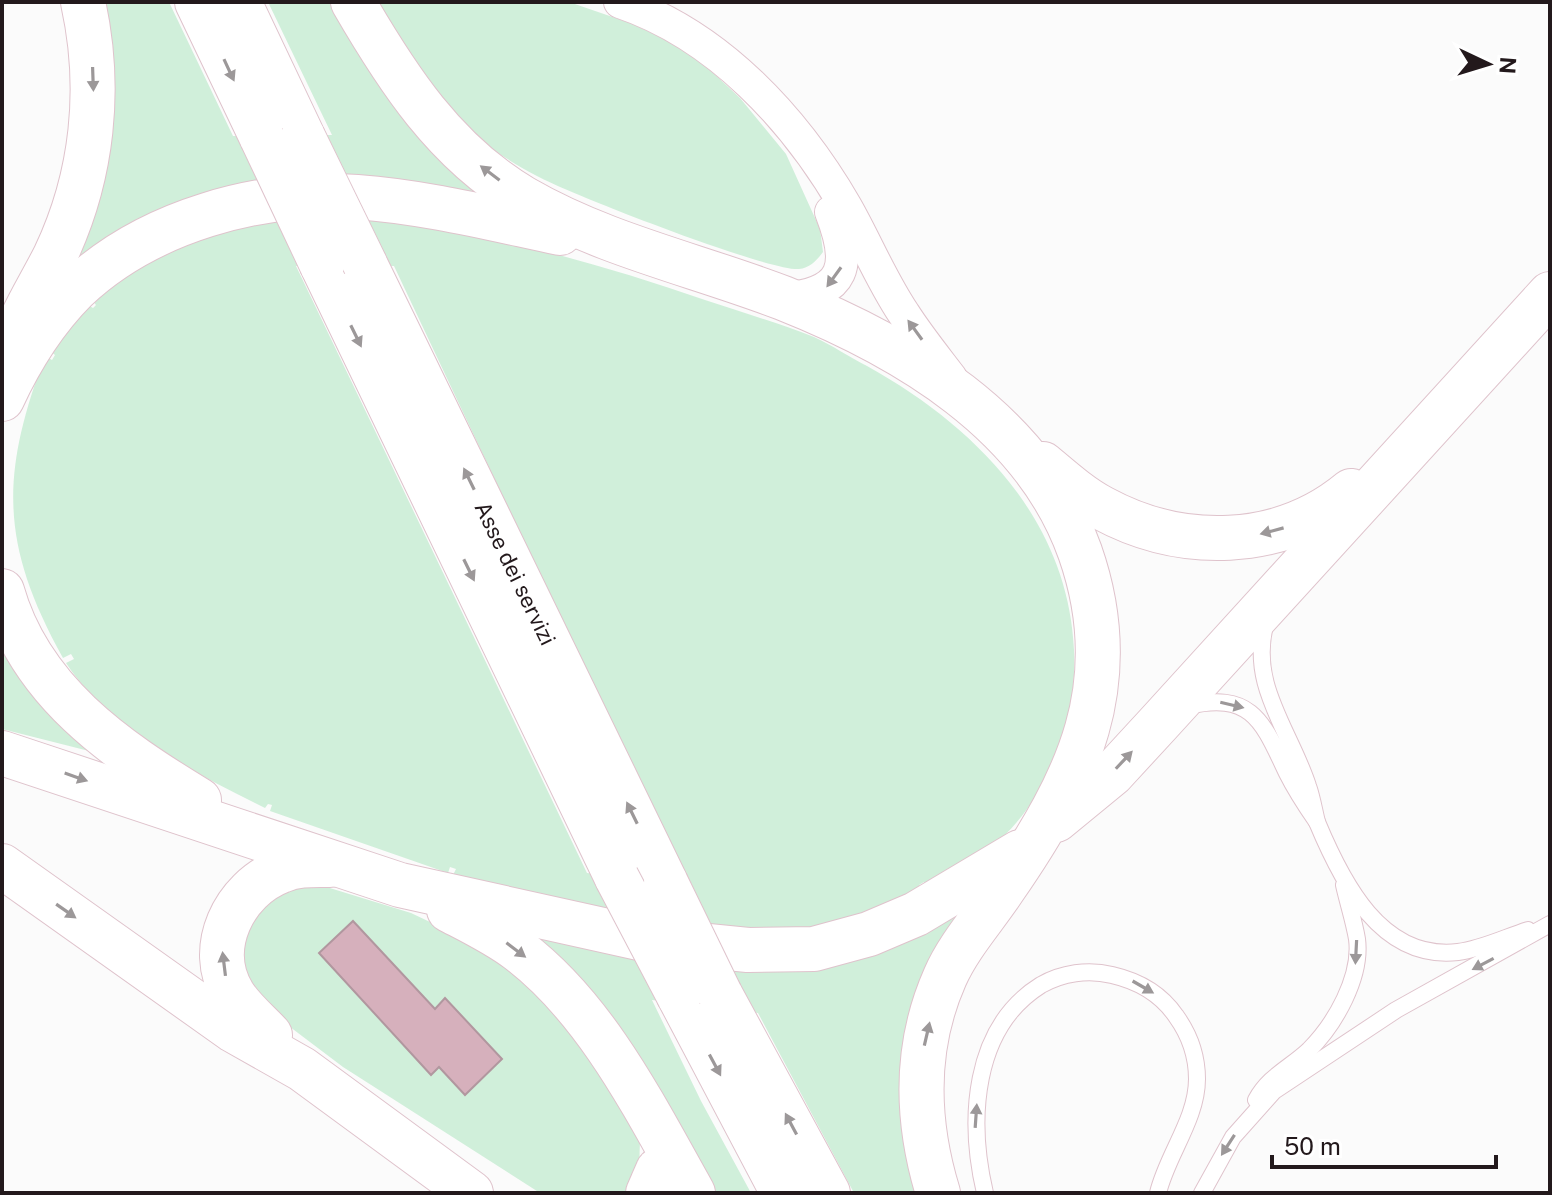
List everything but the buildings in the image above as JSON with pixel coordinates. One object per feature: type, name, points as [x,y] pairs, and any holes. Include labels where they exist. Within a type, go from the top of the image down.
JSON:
[{"type":"main road","points":[[2,369],[10,332],[55,254],[84,173],[92,128],[94,83],[90,31],[83,2]]},
{"type":"main road","points":[[197,2],[282,138]]},
{"type":"main road","points":[[239,2],[282,138]]},
{"type":"main road","points":[[353,2],[389,65],[426,114],[458,148],[523,197],[633,248],[785,299],[910,360],[961,393],[1001,430],[1101,508],[1150,530],[1235,539],[1269,533],[1303,521],[1341,499],[1428,426]]},
{"type":"main road","name":"Asse dei servizi","points":[[282,138],[365,264],[666,883],[699,995]]},
{"type":"main road","name":"Asse dei servizi","points":[[282,138],[322,265],[617,878],[699,995]]},
{"type":"main road","points":[[2,399],[43,329],[76,289],[117,258],[204,215],[308,196],[356,197],[433,206],[633,248]]},
{"type":"main road","points":[[2,753],[400,885],[648,940],[748,950],[814,949],[869,934],[916,914],[1004,864],[1112,774],[1550,294]]},
{"type":"main road","points":[[938,1193],[928,1160],[920,1088],[923,1048],[932,1012],[946,973],[1041,834],[1068,787],[1085,742],[1095,695],[1097,646],[1093,610],[1079,551],[1060,507],[1033,466],[1001,430]]},
{"type":"main road","points":[[3,594],[34,661],[71,707],[123,753],[266,841]]},
{"type":"main road","points":[[302,1069],[233,994],[224,971],[223,946],[228,921],[242,898],[259,883],[299,865],[340,865]]},
{"type":"main road","points":[[2,866],[233,1030],[302,1069],[471,1193]]},
{"type":"main road","points":[[400,885],[494,935],[541,970],[612,1054],[648,1112],[665,1187]]},
{"type":"main road","points":[[699,995],[783,1193]]},
{"type":"main road","points":[[699,995],[828,1193]]},
{"type":"main road","points":[[415,1151],[491,1193]]},
{"type":"street","points":[[620,2],[700,40],[757,89],[809,153],[846,207],[904,315],[961,393]]},
{"type":"street","points":[[785,299],[814,296],[829,286],[840,273],[844,258],[842,240],[809,153]]},
{"type":"street","points":[[10,332],[76,289]]},
{"type":"lane","points":[[1274,599],[1260,659],[1265,688],[1308,785],[1317,822]]},
{"type":"lane","points":[[1159,723],[1186,707],[1208,702],[1230,703],[1249,710],[1263,722],[1295,789],[1317,822],[1342,876],[1357,939],[1356,962],[1349,987],[1321,1036],[1270,1080],[1218,1161],[1202,1193]]},
{"type":"lane","points":[[1342,876],[1384,930],[1417,949],[1458,952],[1550,924]]},
{"type":"lane","points":[[1245,1122],[1274,1091],[1396,1010],[1550,924]]},
{"type":"lane","points":[[985,1193],[975,1138],[977,1108],[995,1035],[1007,1014],[1026,995],[1050,980],[1075,973],[1102,972],[1127,978],[1151,990],[1170,1008],[1185,1029],[1194,1054],[1197,1080],[1192,1107],[1158,1193]]},
{"type":"green space","points":[[103,2],[169,2],[233,136],[332,135],[268,2],[337,2],[500,202],[255,184],[206,192],[166,207],[113,236],[80,264],[76,257],[100,193],[111,132],[112,69]]},
{"type":"green space","points":[[378,2],[569,2],[633,24],[691,52],[740,98],[786,154],[820,229],[823,252],[803,268],[781,267],[668,230],[527,171],[481,141],[459,121],[421,72]]},
{"type":"green space","points":[[396,219],[474,234],[591,264],[814,337],[907,390],[944,417],[978,448],[1009,481],[1034,518],[1054,559],[1068,603],[1074,650],[1071,705],[1055,759],[1043,785],[1010,830],[983,854],[930,890],[924,882],[919,885],[924,893],[855,919],[789,931],[692,927],[592,909],[453,875],[456,869],[450,867],[448,873],[270,811],[272,805],[268,804],[265,808],[210,780],[156,748],[106,710],[66,663],[74,659],[71,654],[63,658],[27,580],[18,544],[14,474],[30,399],[45,356],[52,360],[55,355],[49,350],[88,305],[93,308],[96,305],[92,300],[151,260],[196,239],[265,221]],"holes":[[[296,266],[394,266],[596,694],[692,885],[587,873]]]},
{"type":"green space","points":[[2,631],[89,751],[2,729]]},
{"type":"green space","points":[[307,881],[411,913],[483,947],[568,1024],[640,1138],[639,1175],[633,1193],[540,1193],[343,1067],[261,1005],[239,978],[243,922],[256,900]],"holes":[[[445,999],[502,1059],[465,1095],[439,1067],[431,1074],[435,1009]]]},
{"type":"green space","points":[[977,899],[954,931],[923,1193],[854,1193],[758,1013],[652,1000],[701,1101],[751,1193],[712,1193],[512,926],[683,962]]}]
